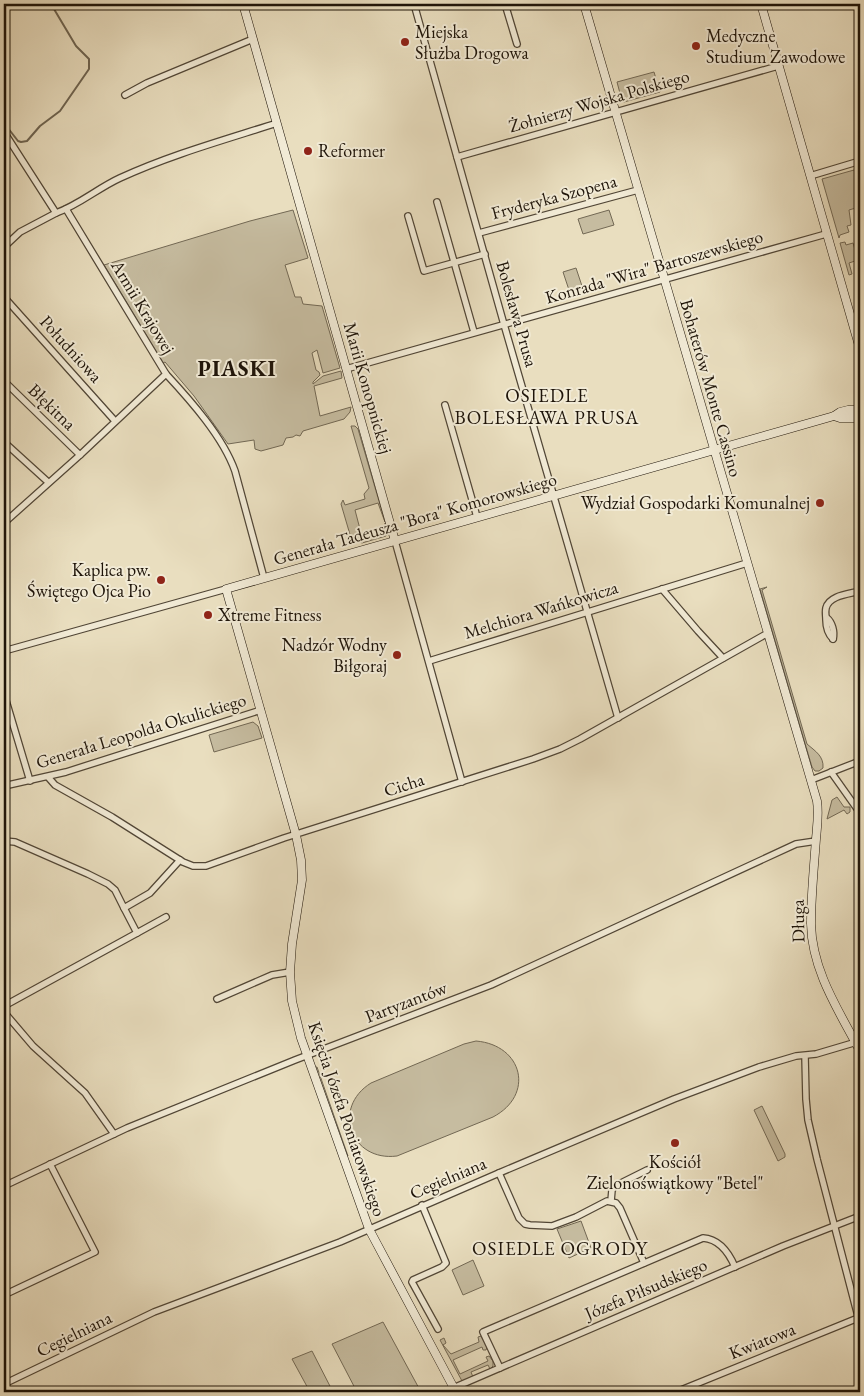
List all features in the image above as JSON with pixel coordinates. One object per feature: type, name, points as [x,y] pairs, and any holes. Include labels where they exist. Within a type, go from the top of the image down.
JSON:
[{"type":"street","name":"Marii Konopnickiej","points":[[243,4],[396,541],[462,782]]},
{"type":"street","name":"Bolesława Prusa","points":[[414,4],[553,496],[618,718]]},
{"type":"street","points":[[505,4],[516,44]]},
{"type":"street","name":"Bohaterów Monte Cassino","points":[[584,4],[811,780]]},
{"type":"street","points":[[761,4],[860,349]]},
{"type":"street","points":[[124,94],[253,39]]},
{"type":"street","name":"Żołnierzy Wojska Polskiego","points":[[457,157],[778,66]]},
{"type":"street","points":[[4,247],[20,232],[66,209],[119,178],[151,164],[277,123]]},
{"type":"street","points":[[4,132],[56,213]]},
{"type":"street","points":[[810,176],[860,162]]},
{"type":"street","name":"Fryderyka Szopena","points":[[479,233],[638,190]]},
{"type":"street","points":[[438,202],[474,332]]},
{"type":"street","name":"Armii Krajowej","points":[[4,523],[166,374],[66,209]]},
{"type":"street","points":[[408,216],[424,271],[484,254]]},
{"type":"street","name":"Konrada \"Wira\" Bartoszewskiego","points":[[346,368],[826,234]]},
{"type":"street","points":[[472,258],[488,266]]},
{"type":"street","name":"Południowa","points":[[4,297],[115,420]]},
{"type":"street","points":[[166,374],[197,409],[230,457],[264,578]]},
{"type":"street","name":"Błękitna","points":[[4,382],[80,455]]},
{"type":"street","points":[[848,410],[860,402]]},
{"type":"street","points":[[445,405],[477,517]]},
{"type":"street","name":"Generała Tadeusza \"Bora\" Komorowskiego","points":[[4,651],[834,416],[848,410],[860,410]]},
{"type":"street","name":"Generała Tadeusza \"Bora\" Komorowskiego","points":[[834,416],[838,418],[860,418]]},
{"type":"street","points":[[4,442],[48,482]]},
{"type":"street","name":"Melchiora Wańkowicza","points":[[429,661],[747,563]]},
{"type":"street","name":"Księcia Józefa Poniatowskiego","points":[[226,589],[296,835],[301,860],[302,880],[292,944],[290,972],[294,1009],[307,1056],[369,1229],[455,1390]]},
{"type":"street","points":[[662,589],[723,658]]},
{"type":"street","points":[[827,618],[826,607],[831,600],[860,591]]},
{"type":"street","name":"Cicha","points":[[48,778],[55,785],[112,817],[180,860],[193,866],[206,866],[560,749],[768,634]]},
{"type":"street","points":[[4,694],[30,781]]},
{"type":"street","name":"Generała Leopolda Okulickiego","points":[[4,786],[48,778],[261,710]]},
{"type":"street","points":[[811,780],[860,761]]},
{"type":"street","points":[[831,772],[860,813]]},
{"type":"street","name":"Długa","points":[[811,780],[818,808],[811,922],[814,950],[826,986],[858,1042],[860,1051]]},
{"type":"street","points":[[4,841],[15,842],[108,884],[115,890],[137,932]]},
{"type":"street","name":"Partyzantów","points":[[4,1186],[114,1134],[307,1056],[491,985],[790,847],[803,842],[816,841]]},
{"type":"street","points":[[124,908],[150,892],[180,860]]},
{"type":"street","points":[[4,1006],[166,917]]},
{"type":"street","points":[[217,999],[272,975],[290,972]]},
{"type":"street","points":[[4,1012],[33,1046],[85,1093],[114,1134]]},
{"type":"street","name":"Cegielniana","points":[[4,1384],[163,1308],[340,1242],[634,1115],[741,1073],[783,1060],[858,1042]]},
{"type":"street","points":[[805,1056],[808,1120],[859,1321]]},
{"type":"street","points":[[4,1295],[95,1252],[50,1164]]},
{"type":"street","points":[[611,1201],[612,1190],[615,1186],[647,1170]]},
{"type":"street","points":[[499,1172],[520,1218],[525,1224],[552,1226],[611,1201]]},
{"type":"street","points":[[611,1201],[620,1206],[644,1264]]},
{"type":"street","points":[[422,1205],[446,1263],[442,1267],[412,1282],[438,1329]]},
{"type":"street","name":"Józefa Piłsudskiego","points":[[444,1392],[455,1390],[500,1368],[735,1267],[860,1216]]},
{"type":"street","points":[[500,1368],[483,1332],[705,1237],[728,1252],[735,1267]]},
{"type":"street","name":"Kwiatowa","points":[[676,1392],[859,1321]]},
{"type":"shaded area","points":[[654,72],[660,92],[622,101],[617,82]]},
{"type":"shaded area","points":[[854,170],[860,192],[860,210],[859,207],[849,210],[851,225],[847,226],[849,232],[840,235],[839,238],[822,179]]},
{"type":"shaded area","points":[[293,210],[308,258],[285,265],[295,297],[301,297],[303,304],[322,306],[340,368],[323,373],[317,350],[312,353],[316,370],[320,375],[313,384],[323,376],[341,371],[342,378],[314,386],[320,416],[351,407],[350,412],[344,419],[303,431],[300,436],[296,435],[286,438],[283,445],[261,451],[255,449],[254,440],[228,444],[194,396],[165,362],[163,363],[104,265]]},
{"type":"shaded area","points":[[609,210],[614,225],[583,234],[578,219]]},
{"type":"shaded area","points":[[845,242],[846,245],[853,243],[858,260],[849,263],[852,274],[849,275],[840,243]]},
{"type":"shaded area","points":[[576,268],[583,289],[570,293],[563,272]]},
{"type":"shaded area","points":[[351,426],[355,426],[358,429],[385,522],[378,503],[355,510],[361,533],[385,526],[385,523],[388,531],[386,536],[362,543],[351,538],[341,504],[343,500],[345,505],[365,499],[364,494],[369,488]]},
{"type":"shaded area","points":[[767,587],[762,590],[807,744],[822,760],[823,768],[819,771],[815,771],[812,767],[760,589]]},
{"type":"shaded area","points":[[253,722],[258,726],[262,738],[214,752],[209,735]]},
{"type":"shaded area","points":[[837,797],[844,807],[850,807],[850,812],[847,814],[844,810],[827,819],[832,800]]},
{"type":"shaded area","points":[[476,1041],[492,1045],[504,1051],[513,1061],[518,1072],[515,1096],[506,1108],[493,1117],[397,1156],[381,1156],[368,1151],[358,1142],[352,1131],[350,1119],[352,1106],[359,1094],[371,1083],[464,1044]]},
{"type":"shaded area","points":[[315,1067],[317,1067],[347,1157]]},
{"type":"shaded area","points":[[762,1106],[785,1154],[785,1157],[778,1161],[754,1110]]},
{"type":"shaded area","points":[[581,1221],[591,1248],[569,1258],[557,1229]]},
{"type":"shaded area","points":[[473,1260],[484,1286],[463,1295],[452,1270]]},
{"type":"shaded area","points":[[383,1322],[421,1392],[357,1392],[332,1344]]},
{"type":"shaded area","points":[[481,1336],[487,1347],[486,1350],[483,1350],[482,1347],[453,1360],[460,1374],[488,1361],[486,1357],[489,1356],[493,1361],[493,1366],[490,1369],[488,1365],[471,1372],[473,1377],[462,1381],[440,1340],[444,1338],[446,1343],[443,1345],[451,1354],[479,1342],[478,1337]]},
{"type":"shaded area","points":[[312,1351],[333,1392],[310,1392],[292,1359]]},
{"type":"waterway","points":[[4,123],[18,141],[27,141],[40,126],[60,111],[89,69],[89,59],[76,46],[51,4]]},
{"type":"place","name":"Miejska Służba Drogowa","points":[[405,42]]},
{"type":"place","name":"Medyczne Studium Zawodowe","points":[[696,46]]},
{"type":"place","name":"Reformer","points":[[308,151]]},
{"type":"place","name":"Wydział Gospodarki Komunalnej","points":[[820,503]]},
{"type":"place","name":"Kaplica pw. Świętego Ojca Pio","points":[[161,580]]},
{"type":"place","name":"Xtreme Fitness","points":[[208,615]]},
{"type":"place","name":"Nadzór Wodny Biłgoraj","points":[[397,655]]},
{"type":"place","name":"Kościół Zielonoświątkowy \"Betel\"","points":[[675,1143]]},
{"type":"district","name":"PIASKI","points":[[237,368]]},
{"type":"district","name":"OSIEDLE BOLESŁAWA PRUSA","points":[[547,406]]},
{"type":"district","name":"OSIEDLE OGRODY","points":[[560,1248]]}]
